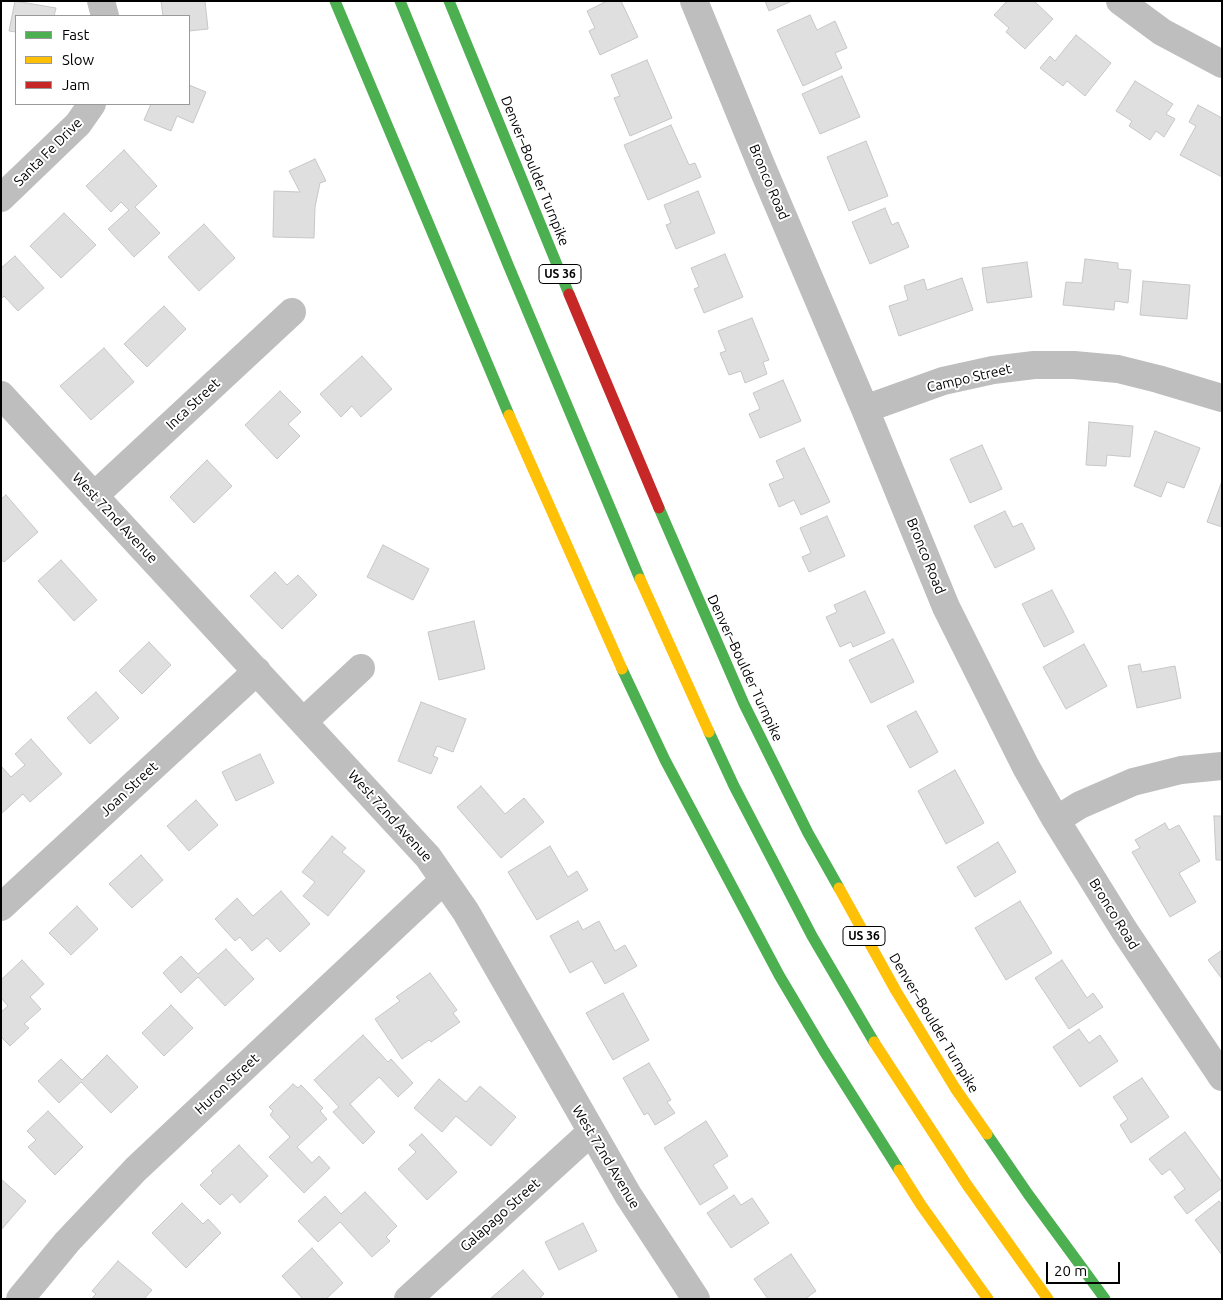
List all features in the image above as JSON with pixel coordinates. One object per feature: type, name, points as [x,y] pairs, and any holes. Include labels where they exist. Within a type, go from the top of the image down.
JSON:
[{"type":"highway","points":[[400,1],[508,267],[646,593],[684,680],[734,786],[779,875],[844,992],[967,1186],[1048,1299]]},
{"type":"highway","name":"Denver–Boulder Turnpike","points":[[449,1],[564,282],[700,604],[744,704],[808,833],[886,975],[955,1088],[1028,1194],[1105,1299]]},
{"type":"highway","points":[[336,4],[538,484],[604,632],[681,791],[775,967],[828,1059],[921,1205],[988,1299]]},
{"type":"street","points":[[100,1],[106,15]]},
{"type":"street","name":"Bronco Road","points":[[694,1],[946,607],[1026,767],[1056,820],[1124,930],[1222,1077]]},
{"type":"street","points":[[1120,1],[1162,32],[1222,64]]},
{"type":"street","name":"Santa Fe Drive","points":[[1,198],[78,124],[91,105]]},
{"type":"street","name":"Inca Street","points":[[94,496],[292,312]]},
{"type":"street","name":"Campo Street","points":[[865,409],[943,381],[994,370],[1034,365],[1074,365],[1118,369],[1158,378],[1222,398]]},
{"type":"street","name":"West 72nd Avenue","points":[[1,395],[413,839],[466,912],[628,1195],[696,1299]]},
{"type":"street","points":[[304,721],[361,668]]},
{"type":"street","name":"Joan Street","points":[[1,907],[257,671]]},
{"type":"street","points":[[1056,820],[1080,805],[1133,782],[1181,770],[1222,766]]},
{"type":"street","name":"Huron Street","points":[[20,1299],[67,1242],[136,1169],[444,880]]},
{"type":"street","name":"Galapago Street","points":[[408,1299],[591,1132]]},
{"type":"building","points":[[15,1],[56,8],[54,15],[15,15],[15,32],[9,31]]},
{"type":"building","points":[[161,1],[205,1],[208,29],[190,31],[190,15],[163,15]]},
{"type":"building","points":[[607,1],[621,1],[638,37],[600,55],[589,31],[595,28],[587,11]]},
{"type":"building","points":[[765,1],[792,1],[769,11]]},
{"type":"building","points":[[1007,1],[1034,1],[1053,19],[1025,49],[1006,32],[1009,28],[994,15]]},
{"type":"building","points":[[810,15],[817,30],[835,21],[847,48],[835,53],[842,68],[803,86],[777,30]]},
{"type":"building","points":[[1076,35],[1111,63],[1085,96],[1067,81],[1063,86],[1040,68],[1050,56],[1055,61]]},
{"type":"building","points":[[647,60],[672,118],[630,136],[614,98],[620,96],[611,75]]},
{"type":"building","points":[[842,76],[860,117],[820,134],[802,94]]},
{"type":"building","points":[[1135,81],[1173,104],[1166,114],[1175,119],[1164,137],[1156,131],[1150,140],[1129,126],[1132,121],[1116,111]]},
{"type":"building","points":[[190,85],[206,92],[193,123],[177,116],[171,131],[144,120],[151,105],[190,105]]},
{"type":"building","points":[[1198,105],[1222,118],[1222,177],[1180,155],[1196,126],[1189,122]]},
{"type":"building","points":[[671,125],[689,165],[695,163],[701,177],[648,200],[624,145]]},
{"type":"building","points":[[866,141],[888,196],[849,211],[827,157]]},
{"type":"building","points":[[124,150],[157,186],[135,207],[160,233],[134,257],[108,229],[129,210],[121,202],[111,212],[86,186]]},
{"type":"building","points":[[315,159],[326,181],[320,183],[315,207],[314,238],[273,237],[274,191],[300,192],[289,171]]},
{"type":"building","points":[[698,191],[715,233],[676,249],[666,225],[671,223],[664,205]]},
{"type":"building","points":[[885,208],[892,225],[898,222],[909,247],[870,264],[852,222]]},
{"type":"building","points":[[64,213],[96,245],[61,278],[30,246]]},
{"type":"building","points":[[204,224],[235,258],[199,291],[168,257]]},
{"type":"building","points":[[725,254],[743,297],[704,313],[694,289],[699,287],[691,268]]},
{"type":"building","points":[[15,256],[44,288],[18,311],[4,296],[1,299],[1,268]]},
{"type":"building","points":[[1085,259],[1118,263],[1118,269],[1131,270],[1128,303],[1115,301],[1114,310],[1063,305],[1066,282],[1082,283]]},
{"type":"building","points":[[1027,262],[1032,297],[987,303],[982,268]]},
{"type":"building","points":[[962,278],[973,310],[899,336],[889,306],[908,300],[904,286],[924,279],[927,290]]},
{"type":"building","points":[[1143,281],[1190,285],[1187,319],[1140,315]]},
{"type":"building","points":[[164,306],[186,329],[147,367],[124,344]]},
{"type":"building","points":[[752,318],[769,360],[763,362],[767,374],[745,383],[741,371],[729,375],[720,353],[726,351],[718,331]]},
{"type":"building","points":[[104,348],[134,382],[91,420],[60,386]]},
{"type":"building","points":[[362,356],[392,389],[361,417],[352,406],[341,417],[320,394]]},
{"type":"building","points":[[783,380],[801,421],[760,438],[749,414],[760,409],[753,393]]},
{"type":"building","points":[[280,391],[301,412],[288,424],[300,436],[277,459],[245,425]]},
{"type":"building","points":[[1089,422],[1133,426],[1130,457],[1107,455],[1106,466],[1086,465]]},
{"type":"building","points":[[1155,431],[1200,448],[1184,488],[1167,482],[1161,497],[1134,486]]},
{"type":"building","points":[[982,445],[1002,489],[970,503],[950,459]]},
{"type":"building","points":[[804,448],[830,502],[801,515],[794,500],[779,507],[769,484],[784,478],[776,461]]},
{"type":"building","points":[[207,460],[232,486],[194,523],[170,497]]},
{"type":"building","points":[[1222,481],[1222,527],[1207,522]]},
{"type":"building","points":[[6,495],[38,532],[4,562],[1,560],[1,499]]},
{"type":"building","points":[[1005,511],[1013,527],[1022,523],[1035,549],[995,568],[974,526]]},
{"type":"building","points":[[827,516],[845,556],[809,572],[802,557],[811,553],[800,528]]},
{"type":"building","points":[[383,545],[429,569],[413,600],[367,577]]},
{"type":"building","points":[[61,560],[97,600],[74,621],[38,581]]},
{"type":"building","points":[[275,572],[287,585],[298,575],[317,595],[282,629],[250,596]]},
{"type":"building","points":[[1052,590],[1074,632],[1044,647],[1022,604]]},
{"type":"building","points":[[865,591],[885,633],[853,647],[851,642],[840,647],[826,617],[837,612],[834,605]]},
{"type":"building","points":[[474,621],[485,669],[439,680],[428,632]]},
{"type":"building","points":[[893,639],[914,682],[871,703],[849,660]]},
{"type":"building","points":[[149,642],[171,665],[142,694],[119,671]]},
{"type":"building","points":[[1084,644],[1107,686],[1066,709],[1043,667]]},
{"type":"building","points":[[1140,664],[1142,672],[1175,666],[1181,698],[1137,708],[1128,666]]},
{"type":"building","points":[[96,692],[119,718],[90,744],[67,718]]},
{"type":"building","points":[[421,702],[466,719],[453,752],[437,746],[433,756],[438,758],[431,774],[398,761]]},
{"type":"building","points":[[916,711],[938,752],[910,768],[887,726]]},
{"type":"building","points":[[31,739],[62,774],[30,802],[23,794],[1,814],[1,768],[11,777],[25,765],[15,754]]},
{"type":"building","points":[[260,754],[274,783],[236,801],[222,772]]},
{"type":"building","points":[[955,770],[984,823],[946,844],[918,791]]},
{"type":"building","points":[[481,786],[505,814],[524,798],[544,822],[501,858],[457,807]]},
{"type":"building","points":[[196,800],[218,825],[189,851],[167,826]]},
{"type":"building","points":[[1214,816],[1222,816],[1222,860],[1216,860]]},
{"type":"building","points":[[1165,823],[1169,830],[1179,825],[1200,861],[1179,873],[1196,902],[1170,917],[1132,852],[1140,848],[1135,840]]},
{"type":"building","points":[[332,836],[346,848],[342,852],[365,871],[328,916],[303,896],[315,882],[302,872]]},
{"type":"building","points":[[998,842],[1016,872],[975,897],[957,867]]},
{"type":"building","points":[[550,846],[568,877],[577,871],[588,890],[537,920],[508,872]]},
{"type":"building","points":[[141,855],[163,880],[132,908],[109,884]]},
{"type":"building","points":[[281,891],[310,924],[280,952],[267,938],[252,951],[240,937],[235,941],[215,919],[237,898],[253,916]]},
{"type":"building","points":[[1020,901],[1052,953],[1006,980],[975,928]]},
{"type":"building","points":[[77,906],[98,929],[71,955],[49,933]]},
{"type":"building","points":[[578,921],[583,930],[599,921],[615,951],[625,945],[637,966],[605,984],[592,961],[570,973],[550,936]]},
{"type":"building","points":[[226,949],[254,979],[225,1006],[198,977],[181,993],[163,973],[181,956],[198,974]]},
{"type":"building","points":[[1222,950],[1222,979],[1208,960]]},
{"type":"building","points":[[22,960],[44,984],[30,997],[41,1009],[24,1024],[29,1028],[10,1046],[1,1037],[1,1012],[8,1006],[1,998],[1,980]]},
{"type":"building","points":[[1062,960],[1087,998],[1093,993],[1103,1007],[1069,1029],[1035,978]]},
{"type":"building","points":[[430,973],[457,1010],[453,1013],[460,1022],[402,1059],[375,1019],[400,1001],[396,997]]},
{"type":"building","points":[[623,993],[649,1040],[613,1060],[586,1013]]},
{"type":"building","points":[[171,1005],[193,1028],[164,1056],[142,1033]]},
{"type":"building","points":[[1079,1029],[1089,1043],[1100,1035],[1118,1061],[1080,1087],[1053,1047]]},
{"type":"building","points":[[363,1035],[388,1062],[391,1059],[413,1083],[398,1097],[379,1077],[350,1104],[375,1132],[363,1144],[333,1112],[339,1107],[314,1080]]},
{"type":"building","points":[[107,1055],[138,1087],[111,1113],[81,1082],[59,1103],[38,1081],[61,1059],[82,1080]]},
{"type":"building","points":[[649,1063],[671,1100],[667,1102],[675,1113],[655,1125],[648,1113],[644,1115],[623,1078]]},
{"type":"building","points":[[1142,1078],[1169,1117],[1131,1143],[1120,1125],[1128,1119],[1113,1097]]},
{"type":"building","points":[[439,1079],[466,1102],[480,1086],[516,1117],[491,1146],[456,1116],[442,1132],[414,1108]]},
{"type":"building","points":[[293,1084],[298,1088],[301,1085],[323,1108],[320,1111],[327,1119],[297,1147],[312,1163],[319,1156],[330,1168],[304,1193],[269,1157],[290,1137],[270,1115],[273,1111],[269,1107]]},
{"type":"building","points":[[48,1111],[83,1147],[55,1175],[28,1147],[36,1140],[27,1131]]},
{"type":"building","points":[[706,1121],[728,1156],[713,1165],[728,1188],[700,1205],[664,1148]]},
{"type":"building","points":[[1185,1132],[1222,1182],[1222,1188],[1187,1214],[1174,1197],[1185,1189],[1170,1169],[1162,1175],[1149,1159]]},
{"type":"building","points":[[422,1134],[457,1172],[427,1200],[398,1169],[416,1152],[409,1145]]},
{"type":"building","points":[[239,1145],[268,1176],[240,1203],[232,1194],[220,1205],[200,1185],[213,1173],[211,1171]]},
{"type":"building","points":[[1,1180],[26,1201],[1,1230]]},
{"type":"building","points":[[365,1192],[397,1226],[386,1237],[390,1241],[372,1257],[340,1222],[318,1242],[298,1221],[325,1196],[341,1214]]},
{"type":"building","points":[[734,1195],[741,1205],[752,1198],[769,1223],[731,1248],[707,1213]]},
{"type":"building","points":[[1219,1201],[1222,1204],[1222,1255],[1195,1220]]},
{"type":"building","points":[[182,1203],[203,1224],[208,1219],[221,1233],[186,1268],[152,1233]]},
{"type":"building","points":[[583,1223],[597,1251],[559,1270],[545,1242]]},
{"type":"building","points":[[312,1248],[343,1283],[326,1299],[303,1299],[282,1276]]},
{"type":"building","points":[[791,1254],[816,1291],[805,1299],[768,1299],[754,1279]]},
{"type":"building","points":[[118,1261],[152,1290],[144,1299],[91,1299],[96,1294],[92,1291]]},
{"type":"building","points":[[523,1270],[544,1294],[539,1299],[490,1299]]},
{"type":"traffic: fast","points":[[335,1],[509,415]]},
{"type":"traffic: fast","points":[[400,1],[640,579]]},
{"type":"traffic: fast","points":[[449,1],[569,294]]},
{"type":"traffic: fast","points":[[659,508],[744,704],[808,833],[839,888]]},
{"type":"traffic: fast","points":[[622,669],[665,760],[779,975],[824,1051],[899,1170]]},
{"type":"traffic: fast","points":[[709,732],[734,786],[812,936],[874,1042]]},
{"type":"traffic: fast","points":[[987,1134],[1028,1194],[1105,1299]]},
{"type":"traffic: slow","points":[[509,415],[622,669]]},
{"type":"traffic: slow","points":[[640,579],[709,732]]},
{"type":"traffic: slow","points":[[839,888],[896,991],[955,1088],[987,1134]]},
{"type":"traffic: slow","points":[[874,1042],[967,1185],[1048,1299]]},
{"type":"traffic: slow","points":[[899,1170],[921,1205],[988,1299]]},
{"type":"traffic: jam","points":[[569,294],[659,508]]}]
